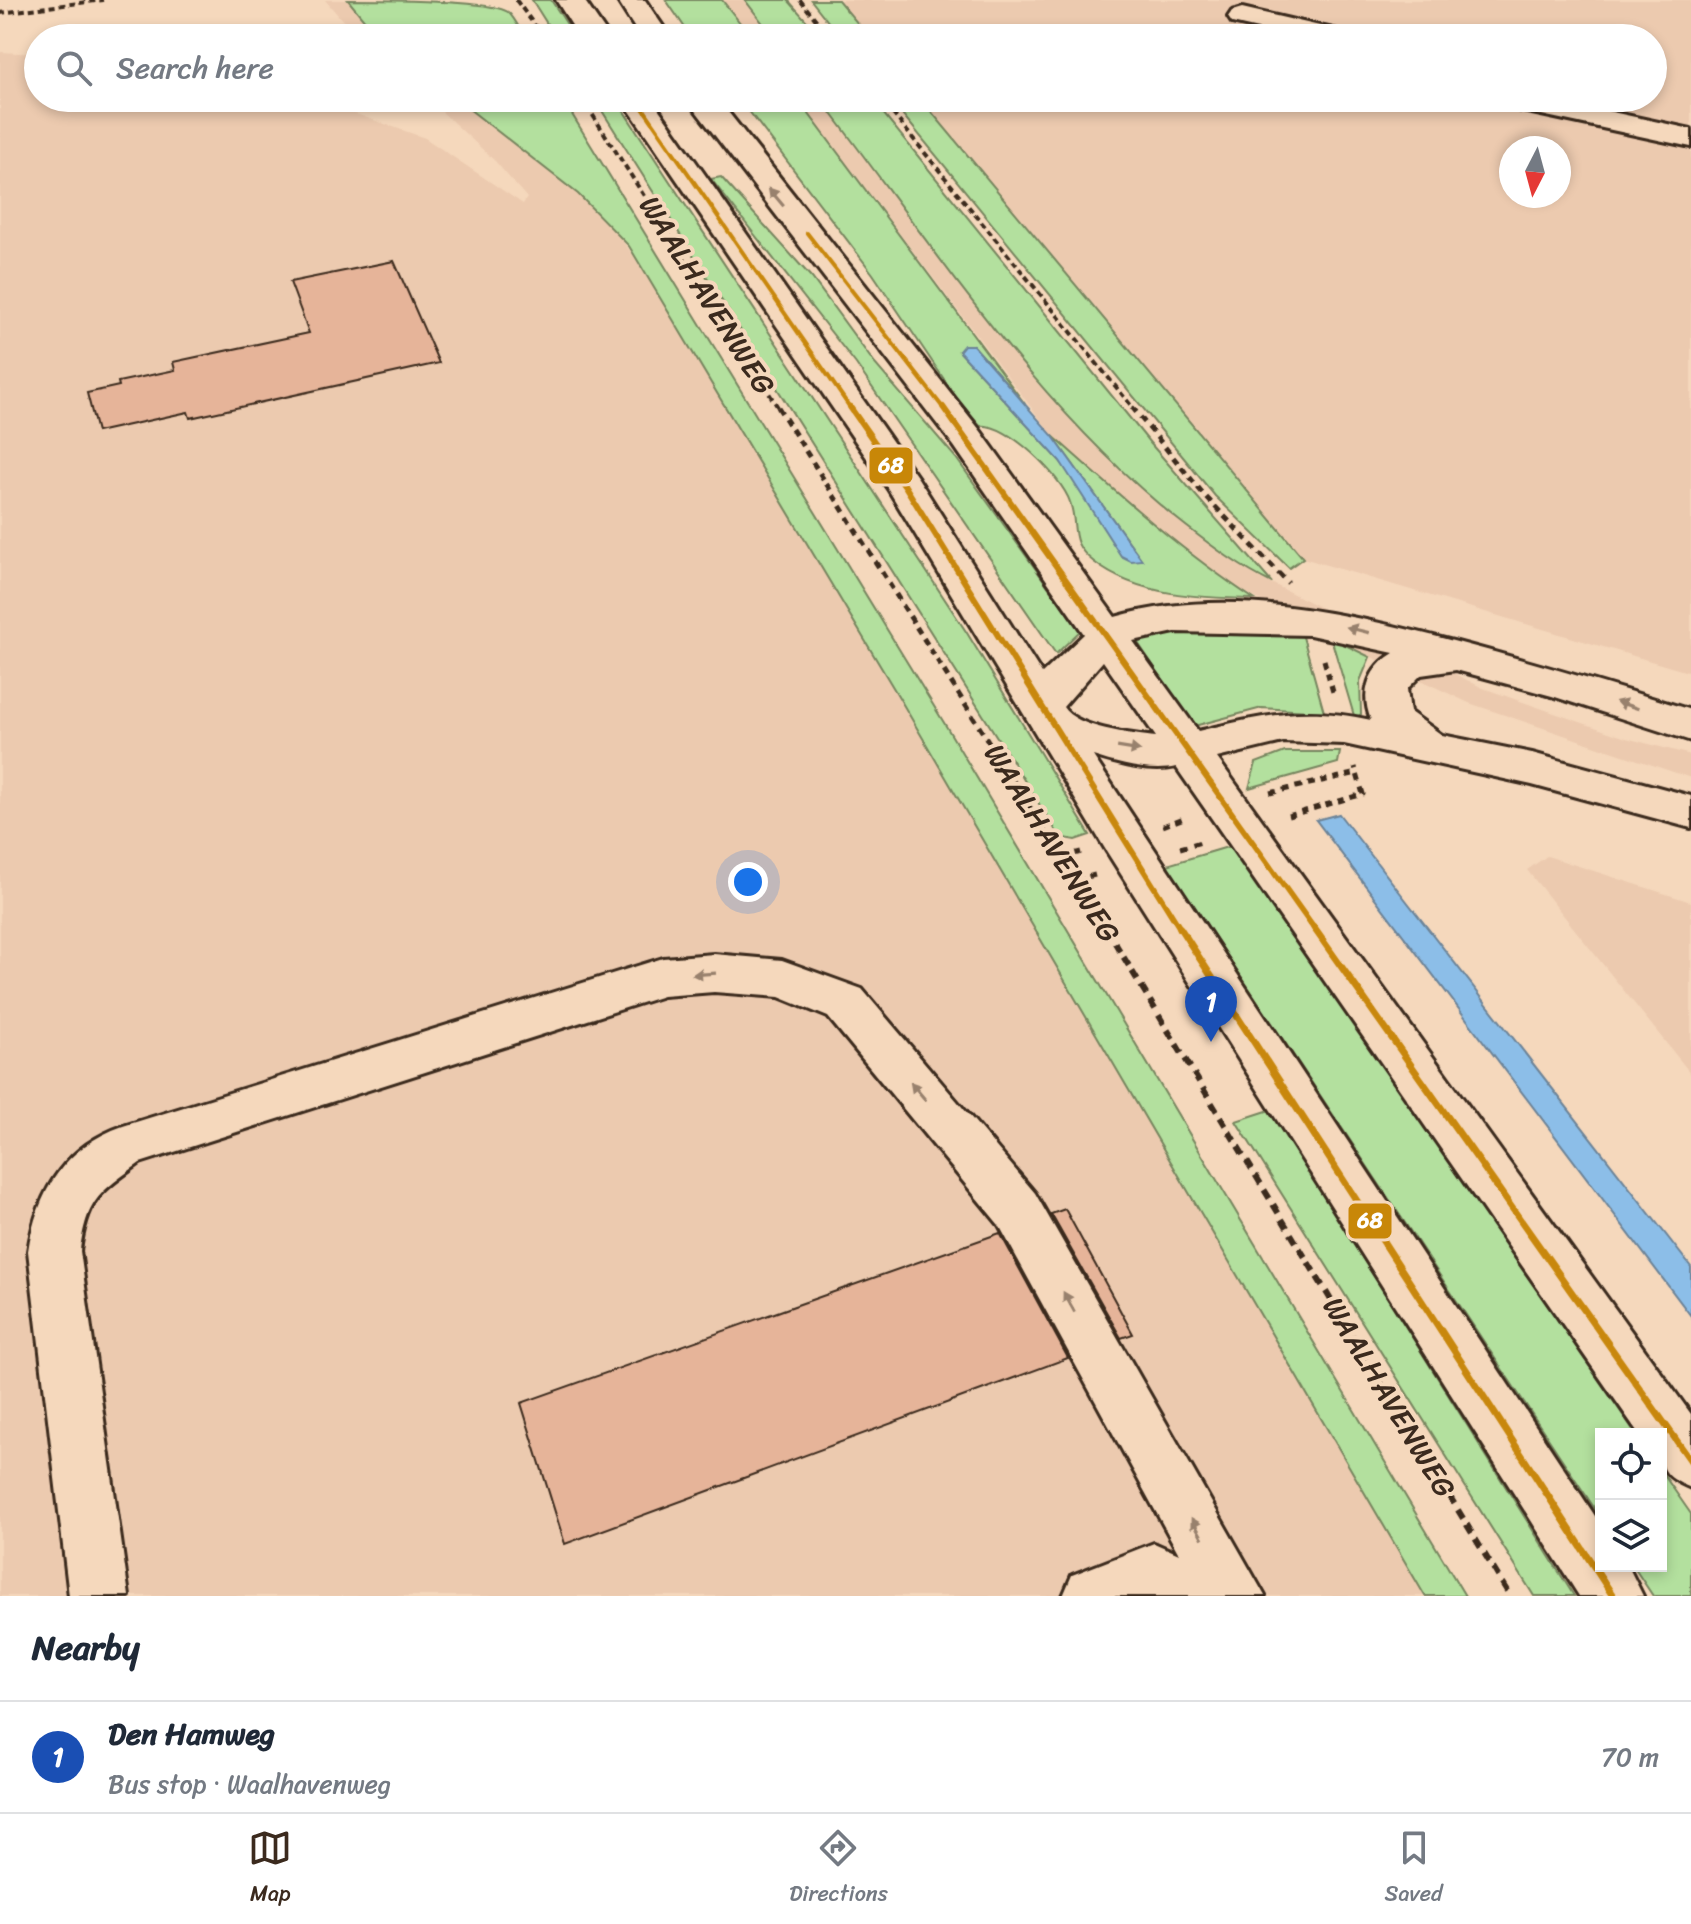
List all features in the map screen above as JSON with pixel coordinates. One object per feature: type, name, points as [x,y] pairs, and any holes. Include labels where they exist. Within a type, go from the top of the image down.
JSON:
[{"type":"street","points":[[570,0],[586,24]]},
{"type":"street","points":[[631,0],[647,24]]},
{"type":"street","name":"WAALHAVENWEG","points":[[646,112],[905,486],[1123,840],[1613,1596]]},
{"type":"street","points":[[712,112],[967,438],[1109,636],[1223,804],[1691,1461]]},
{"type":"street","points":[[1569,112],[1691,138]]},
{"type":"street","points":[[1064,577],[1116,603],[1175,618]]},
{"type":"street","points":[[1691,726],[1562,684],[1310,621],[1175,618],[1139,623],[1109,636],[1065,675],[1048,717],[1118,748],[1166,754],[1283,727],[1344,729],[1532,769],[1691,812]]},
{"type":"street","points":[[1427,745],[1404,733],[1387,711],[1385,689],[1392,673],[1417,659],[1428,657],[1475,662]]},
{"type":"street","points":[[99,1596],[54,1251],[58,1218],[77,1180],[123,1147],[663,977],[714,973],[782,979],[845,1003],[1017,1209],[1235,1596]]},
{"type":"street","points":[[1093,1596],[1154,1572],[1196,1596]]},
{"type":"path","points":[[0,14],[103,0]]},
{"type":"path","points":[[516,0],[534,24]]},
{"type":"path","points":[[800,0],[820,24]]},
{"type":"path","name":"WAALHAVENWEG","points":[[591,112],[1063,857],[1510,1596]]},
{"type":"path","points":[[891,112],[1205,496],[1301,598],[1356,773]]},
{"type":"shaded area","points":[[325,0],[348,0],[368,24],[346,24]]},
{"type":"shaded area","points":[[722,0],[745,0],[763,24],[741,24]]},
{"type":"shaded area","points":[[838,0],[1691,0],[1691,673],[1303,558],[932,112],[1667,112],[1667,24],[858,24]]},
{"type":"shaded area","points":[[0,52],[24,53],[24,112],[350,112],[425,138],[523,204],[527,198],[495,161],[442,112],[473,112],[578,194],[611,226],[652,280],[1425,1596],[0,1596]]},
{"type":"shaded area","points":[[808,112],[831,112],[1038,384],[1111,462],[1218,550],[1259,577],[1483,688],[1626,738],[1691,755],[1691,778],[1469,703],[1331,638],[1222,580],[1149,521],[1052,435]]},
{"type":"shaded area","points":[[1547,856],[1691,902],[1691,1074],[1527,870]]},
{"type":"green space","points":[[348,0],[479,5],[508,12],[517,24],[368,24]]},
{"type":"green space","points":[[532,0],[551,0],[567,24],[547,24]]},
{"type":"green space","points":[[666,0],[722,0],[741,24],[682,24]]},
{"type":"green space","points":[[745,0],[788,0],[809,24],[763,24]]},
{"type":"green space","points":[[811,0],[838,0],[858,24],[830,24]]},
{"type":"green space","points":[[473,112],[571,112],[946,726],[1465,1596],[1425,1596],[897,694],[629,246],[578,194]]},
{"type":"green space","points":[[603,112],[624,112],[967,633],[1090,835],[1075,840],[1060,837]]},
{"type":"green space","points":[[750,112],[807,112],[1025,404],[973,345],[959,351],[1060,461],[1142,560],[1052,435],[1175,541],[1254,599],[1170,593],[1130,582],[1094,562],[1077,541],[1070,502],[1056,479],[1018,442],[991,427],[980,426],[958,400],[873,274]]},
{"type":"green space","points":[[830,112],[882,112],[1150,443],[1272,583],[1217,549],[1133,481],[1036,380],[946,268]]},
{"type":"green space","points":[[900,112],[932,112],[1303,558],[1289,568],[1215,496]]},
{"type":"green space","points":[[721,177],[812,278],[875,364],[956,458],[1080,631],[1056,654],[856,364],[711,179]]},
{"type":"green space","points":[[1211,625],[1300,626],[1324,712],[1262,708],[1194,726],[1136,640]]},
{"type":"green space","points":[[1331,638],[1370,657],[1360,681],[1361,714],[1355,719]]},
{"type":"green space","points":[[1285,752],[1340,752],[1338,763],[1249,788],[1256,763]]},
{"type":"green space","points":[[1231,846],[1632,1428],[1595,1428],[1595,1509],[1167,865]]},
{"type":"green space","points":[[1270,1110],[1574,1596],[1534,1596],[1236,1121]]},
{"type":"green space","points":[[1667,1480],[1691,1514],[1691,1596],[1653,1596],[1637,1572],[1667,1572]]},
{"type":"water","points":[[964,345],[973,345],[1052,435],[1142,560],[1131,561],[1121,556],[1060,461],[959,351]]},
{"type":"water","points":[[1339,814],[1691,1267],[1691,1316],[1316,820]]},
{"type":"building","points":[[394,261],[439,363],[190,418],[188,412],[97,432],[87,393],[119,386],[118,382],[175,370],[173,362],[309,333],[290,282]]},
{"type":"building","points":[[1065,1209],[1133,1334],[1121,1338],[1051,1214]]},
{"type":"building","points":[[1000,1233],[1068,1358],[565,1544],[521,1403]]},
{"type":"transit line","name":"68","points":[[646,112],[905,486],[1123,840],[1613,1596]]},
{"type":"transit line","name":"68","points":[[807,233],[967,438],[1691,1461]]},
{"type":"place","name":"Den Hamweg","points":[[1211,1042]]}]
